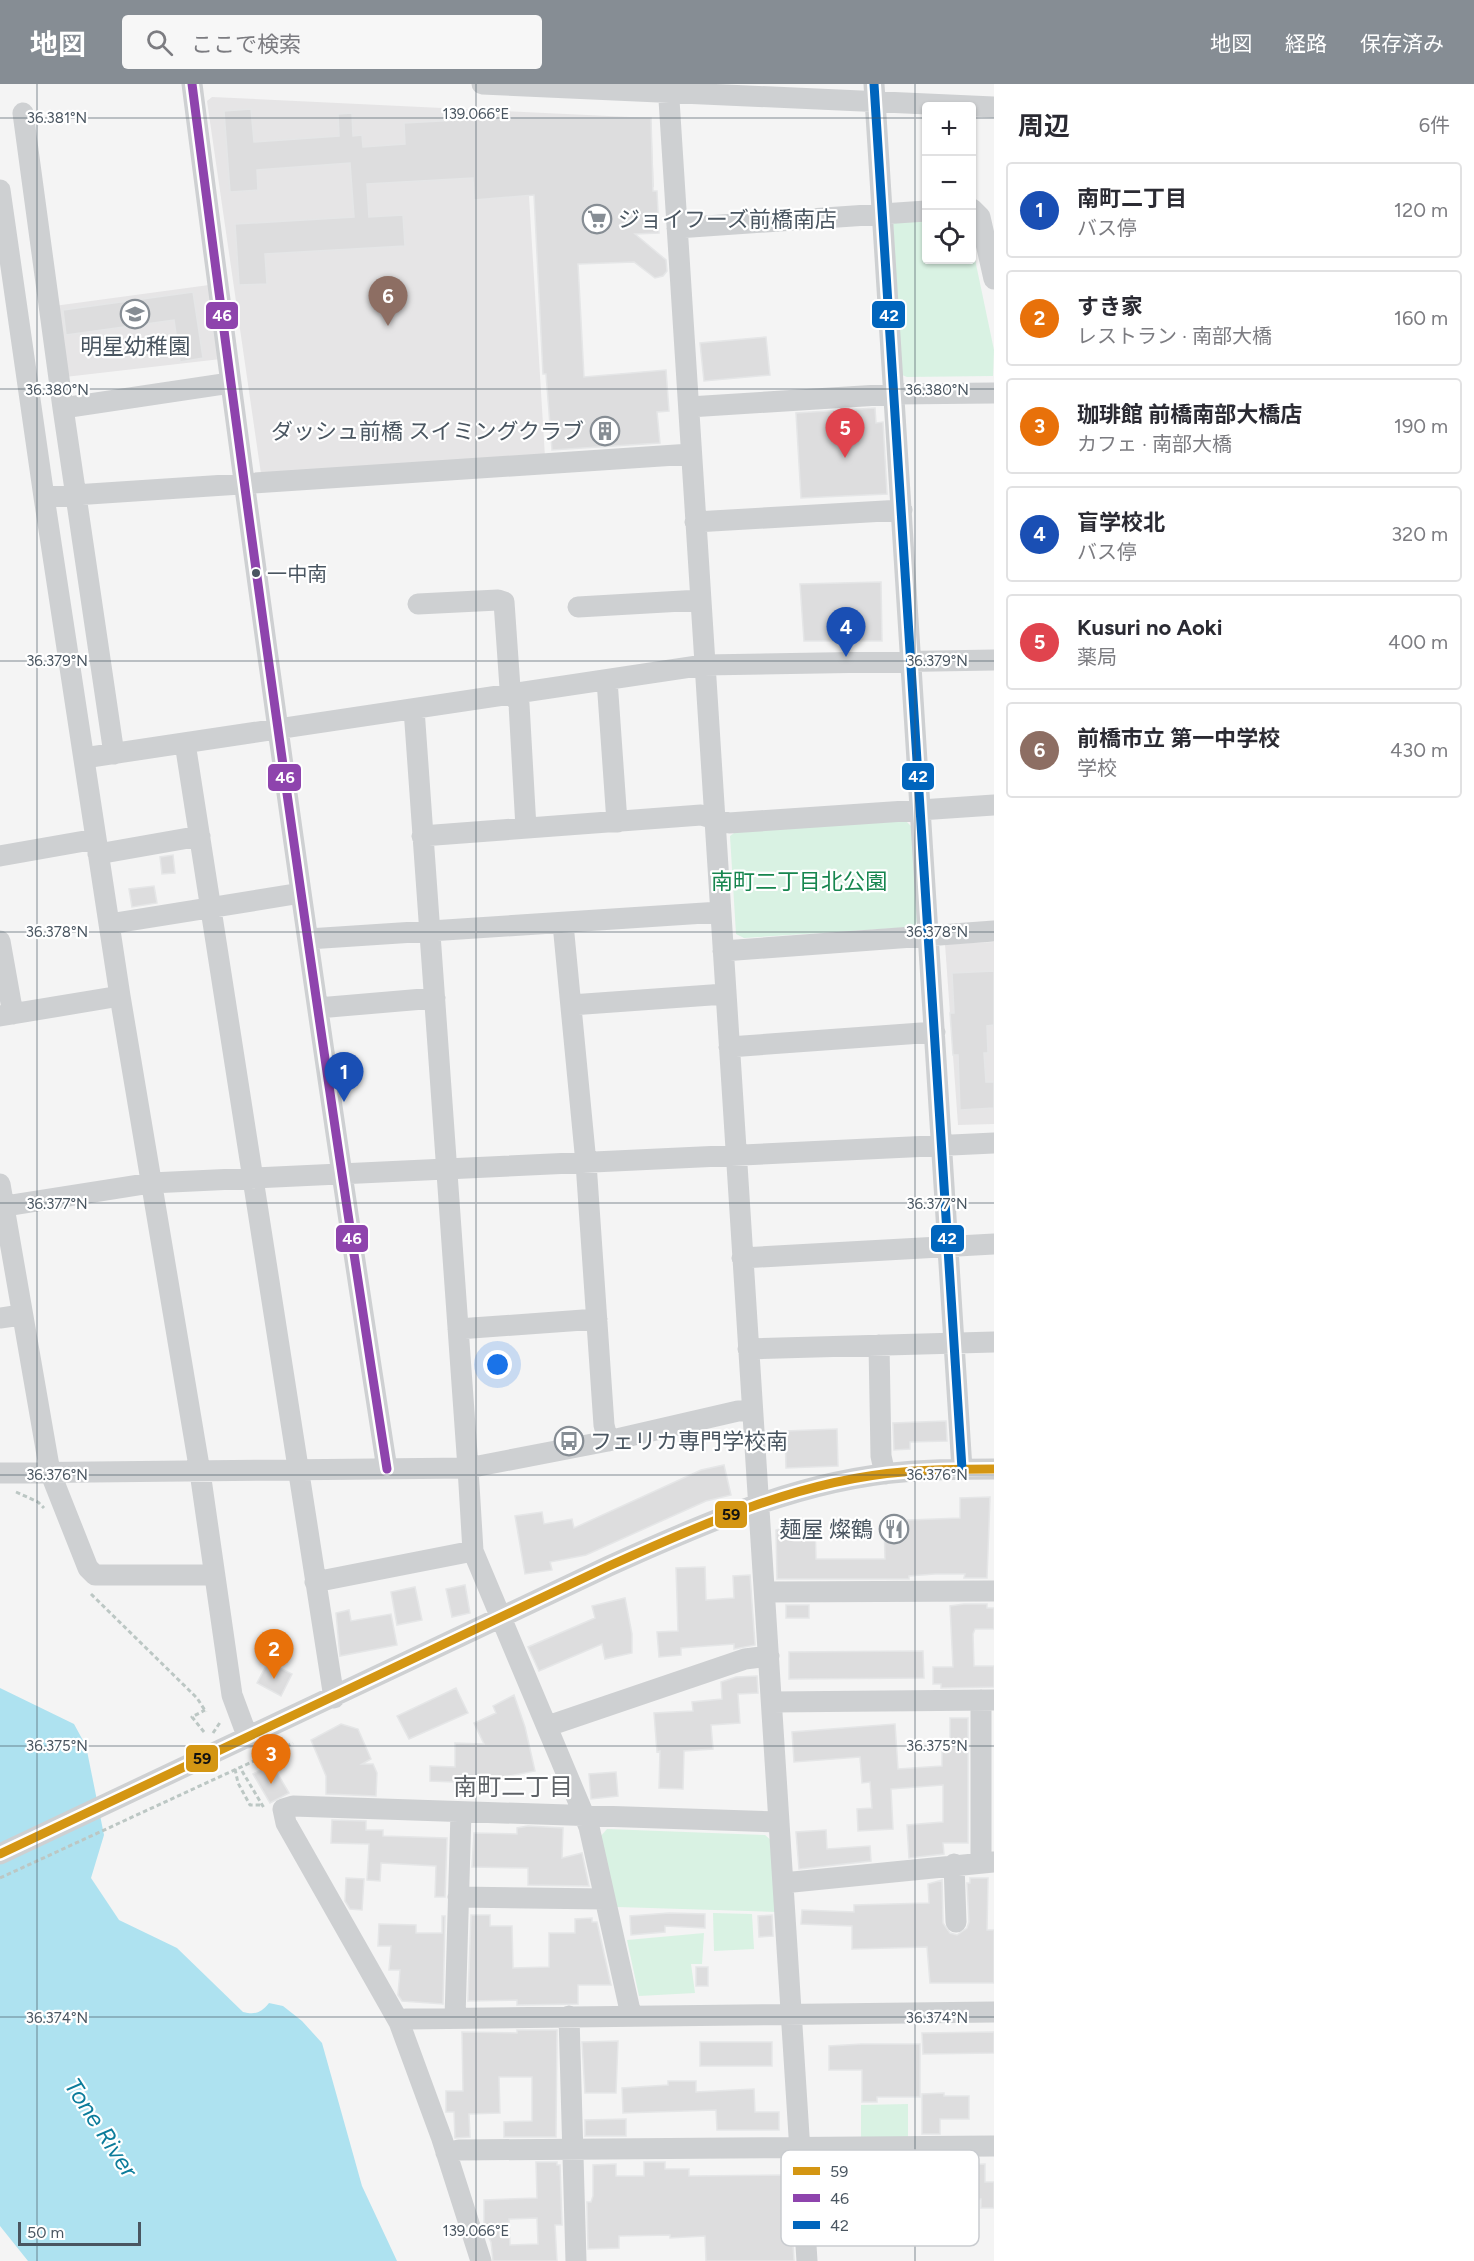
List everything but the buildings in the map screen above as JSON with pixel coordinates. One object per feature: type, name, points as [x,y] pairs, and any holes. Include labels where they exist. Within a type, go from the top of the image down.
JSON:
[{"type":"street","points":[[192,84],[230,383],[301,893],[341,1174],[387,1469]]},
{"type":"street","points":[[482,84],[876,94],[994,107]]},
{"type":"street","points":[[669,88],[799,2148]]},
{"type":"street","points":[[876,94],[962,1469]]},
{"type":"street","points":[[23,112],[63,408],[114,754]]},
{"type":"street","points":[[34,197],[1,196],[97,847],[200,1472],[232,1695],[248,1737]]},
{"type":"street","points":[[973,210],[980,217],[994,279]]},
{"type":"street","points":[[677,228],[922,211]]},
{"type":"street","points":[[21,322],[52,318]]},
{"type":"street","points":[[63,408],[230,383]]},
{"type":"street","points":[[690,407],[895,394],[994,393]]},
{"type":"street","points":[[44,497],[76,493],[691,454]]},
{"type":"street","points":[[695,522],[902,510]]},
{"type":"street","points":[[418,604],[498,600],[504,602],[510,688],[519,704],[526,828]]},
{"type":"street","points":[[579,608],[700,600]]},
{"type":"street","points":[[84,758],[704,665],[994,660]]},
{"type":"street","points":[[607,680],[617,822]]},
{"type":"street","points":[[414,709],[472,1551],[585,1816],[631,2015]]},
{"type":"street","points":[[185,743],[213,909],[334,1698]]},
{"type":"street","points":[[422,836],[701,815],[729,823],[994,805]]},
{"type":"street","points":[[0,856],[200,836]]},
{"type":"street","points":[[109,924],[301,893]]},
{"type":"street","points":[[308,939],[720,912]]},
{"type":"street","points":[[563,924],[586,1162],[604,1425],[608,1441]]},
{"type":"street","points":[[723,951],[994,931]]},
{"type":"street","points":[[0,941],[6,1015],[120,996]]},
{"type":"street","points":[[571,1005],[725,994]]},
{"type":"street","points":[[318,1008],[435,998]]},
{"type":"street","points":[[729,1047],[935,1032]]},
{"type":"street","points":[[2,1207],[151,1184],[994,1143]]},
{"type":"street","points":[[0,1184],[2,1207],[50,1472],[91,1574],[213,1575]]},
{"type":"street","points":[[742,1258],[994,1244]]},
{"type":"street","points":[[0,1318],[21,1315]]},
{"type":"street","points":[[458,1329],[597,1319]]},
{"type":"street","points":[[748,1349],[994,1342]]},
{"type":"street","points":[[879,1345],[881,1456],[885,1474]]},
{"type":"street","points":[[0,1473],[468,1468],[608,1441],[738,1411],[752,1411]]},
{"type":"street","points":[[0,1854],[663,1542],[758,1506],[835,1484],[885,1474],[994,1469]]},
{"type":"street","points":[[315,1582],[472,1551]]},
{"type":"street","points":[[765,1592],[994,1591]]},
{"type":"street","points":[[548,1726],[746,1659],[769,1656]]},
{"type":"street","points":[[772,1702],[988,1700],[987,1862],[783,1883]]},
{"type":"street","points":[[481,2261],[446,2153],[399,2022],[286,1823],[282,1811],[286,1807],[293,1806],[779,1822]]},
{"type":"street","points":[[454,2018],[461,1812]]},
{"type":"street","points":[[954,1864],[956,1922]]},
{"type":"street","points":[[458,1897],[605,1899]]},
{"type":"street","points":[[399,2022],[406,2019],[569,2016],[994,2012]]},
{"type":"street","points":[[569,2016],[576,2261]]},
{"type":"street","points":[[446,2153],[459,2150],[994,2146]]},
{"type":"street","points":[[806,2246],[807,2261]]},
{"type":"path","points":[[141,1642],[197,1698],[206,1711],[192,1717],[204,1732]]},
{"type":"path","points":[[0,1878],[293,1743]]},
{"type":"path","points":[[235,1769],[238,1783],[250,1805],[269,1805]]},
{"type":"shaded area","points":[[212,97],[651,118],[654,187],[529,196],[545,457],[261,474],[207,101]]},
{"type":"shaded area","points":[[209,285],[221,359],[65,377],[54,306]]},
{"type":"shaded area","points":[[994,942],[994,1124],[958,1125],[945,944]]},
{"type":"green space","points":[[922,219],[922,264],[976,264],[994,350],[993,376],[907,377],[902,375],[893,224],[900,220]]},
{"type":"green space","name":"南町二丁目北公園","points":[[905,820],[912,827],[919,919],[913,927],[744,938],[736,934],[730,836],[738,830]]},
{"type":"green space","points":[[607,1829],[765,1835],[772,1841],[777,1912],[617,1907],[600,1837]]},
{"type":"green space","points":[[713,1913],[752,1914],[754,1949],[714,1951]]},
{"type":"green space","points":[[704,1933],[702,1964],[691,1964],[695,1993],[639,1996],[627,1940]]},
{"type":"green space","points":[[908,2104],[908,2145],[861,2146],[861,2105]]},
{"type":"water","name":"Tone River","points":[[0,1688],[74,1724],[86,1746],[104,1835],[91,1878],[119,1920],[177,1948],[243,2012],[258,2012],[269,2003],[283,2006],[302,2021],[322,2043],[362,2186],[397,2261],[28,2261],[0,2226]]},
{"type":"transit line","name":"46","points":[[192,84],[285,777],[334,1123],[387,1469]]},
{"type":"transit line","name":"42","points":[[874,84],[962,1469]]},
{"type":"transit line","name":"59","points":[[0,1854],[609,1566],[716,1520],[790,1494],[865,1477],[926,1470],[994,1469]]},
{"type":"place","name":"ジョイフーズ前橋南店","points":[[597,219]]},
{"type":"place","name":"明星幼稚園","points":[[135,314]]},
{"type":"place","name":"前橋市立 第一中学校","points":[[388,326]]},
{"type":"place","name":"ダッシュ前橋 スイミングクラブ","points":[[605,431]]},
{"type":"place","name":"Kusuri no Aoki","points":[[845,458]]},
{"type":"place","name":"一中南","points":[[256,573]]},
{"type":"place","name":"盲学校北","points":[[846,657]]},
{"type":"place","name":"南町二丁目","points":[[344,1102]]},
{"type":"place","name":"フェリカ専門学校南","points":[[569,1441]]},
{"type":"place","name":"麺屋 燦鶴","points":[[894,1529]]},
{"type":"place","name":"すき家","points":[[274,1679]]},
{"type":"place","name":"珈琲館 前橋南部大橋店","points":[[271,1784]]},
{"type":"district","name":"南町二丁目","points":[[513,1787]]}]
